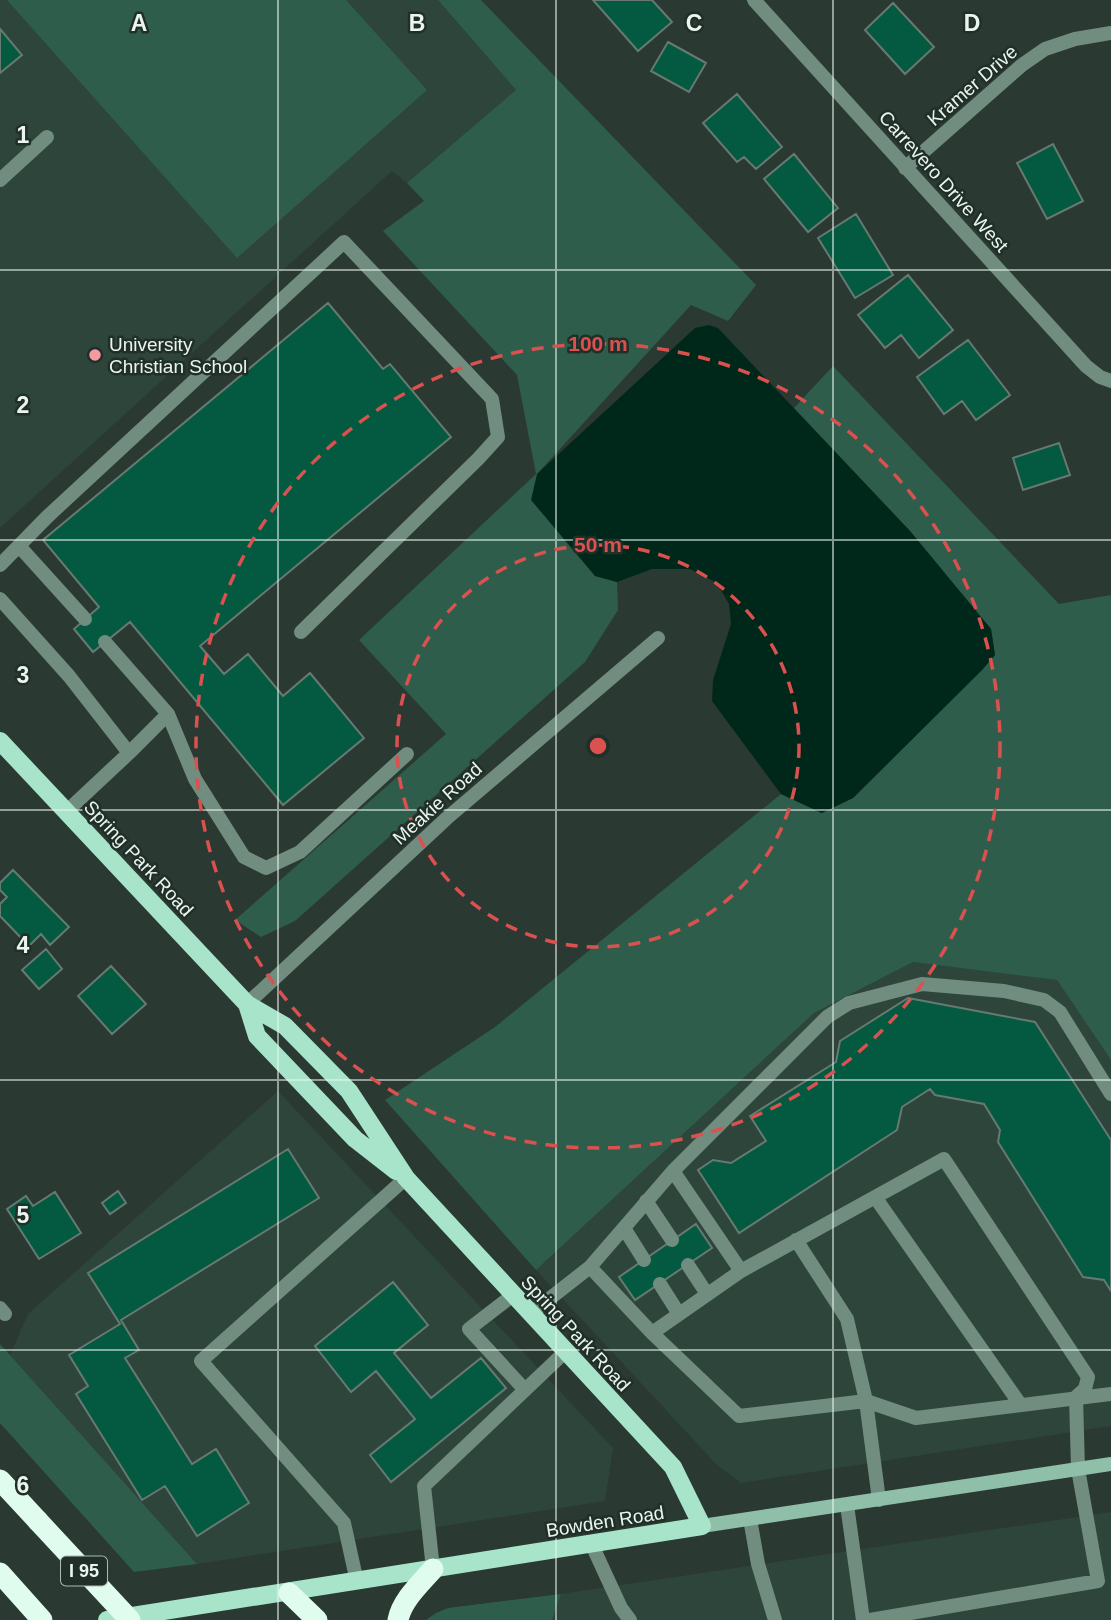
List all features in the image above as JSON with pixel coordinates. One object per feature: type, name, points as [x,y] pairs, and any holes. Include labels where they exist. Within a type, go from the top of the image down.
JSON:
[{"type":"highway","name":"I 95","points":[[0,1480],[130,1620]]},
{"type":"highway","points":[[398,1620],[411,1593],[433,1569]]},
{"type":"highway","points":[[0,1573],[42,1620]]},
{"type":"highway","points":[[289,1593],[317,1620]]},
{"type":"main road","name":"Spring Park Road","points":[[0,741],[247,1004],[285,1026],[349,1091],[406,1178],[673,1468],[702,1526]]},
{"type":"main road","name":"Spring Park Road","points":[[247,1004],[257,1036],[355,1139],[406,1178]]},
{"type":"main road","name":"Bowden Road","points":[[107,1620],[1111,1464]]},
{"type":"street","name":"Carrevero Drive West","points":[[754,0],[1086,366],[1100,377],[1111,381]]},
{"type":"street","name":"Kramer Drive","points":[[905,168],[1022,65],[1045,49],[1075,39],[1111,33]]},
{"type":"street","points":[[0,180],[47,137]]},
{"type":"street","points":[[0,565],[344,242],[492,399],[498,437],[301,632]]},
{"type":"street","points":[[19,546],[85,619]]},
{"type":"street","points":[[0,599],[69,676],[129,753]]},
{"type":"street","name":"Meakie Road","points":[[247,1004],[447,818],[658,638]]},
{"type":"street","points":[[105,642],[168,714],[195,779],[244,857],[266,868],[300,852],[408,754]]},
{"type":"street","points":[[66,812],[168,714]]},
{"type":"street","points":[[530,1314],[590,1267],[673,1171],[827,1017],[849,1003],[922,984],[1004,991],[1044,1000],[1059,1012],[1111,1094]]},
{"type":"street","points":[[652,1333],[741,1270],[944,1159],[1088,1377],[1085,1389],[1076,1397],[1078,1469],[1104,1580],[870,1620]]},
{"type":"street","points":[[673,1171],[741,1270]]},
{"type":"street","points":[[357,1582],[344,1522],[201,1360],[406,1178]]},
{"type":"street","points":[[875,1197],[1020,1404]]},
{"type":"street","points":[[646,1201],[672,1240]]},
{"type":"street","points":[[624,1228],[644,1259]]},
{"type":"street","points":[[796,1240],[847,1319],[866,1402],[879,1500]]},
{"type":"street","points":[[688,1265],[707,1294]]},
{"type":"street","points":[[590,1267],[652,1333],[739,1416],[866,1402],[916,1418],[1111,1394]]},
{"type":"street","points":[[660,1284],[679,1314]]},
{"type":"street","points":[[513,1295],[470,1329],[525,1390]]},
{"type":"street","points":[[433,1569],[424,1486],[565,1352]]},
{"type":"street","points":[[847,1505],[863,1620]]},
{"type":"street","points":[[750,1519],[758,1564],[775,1620]]},
{"type":"street","points":[[592,1545],[621,1608],[630,1620]]},
{"type":"shaded area","name":"University Christian School","points":[[0,0],[438,0],[516,90],[407,183],[392,171],[0,528]]},
{"type":"shaded area","points":[[7,0],[346,0],[427,90],[237,258]]},
{"type":"shaded area","points":[[438,0],[481,0],[756,285],[728,321],[691,305],[537,474],[595,576],[617,582],[618,610],[585,662],[295,921],[261,937],[235,920],[446,734],[359,640],[536,474],[517,375],[383,231],[424,201],[407,183],[516,90]]},
{"type":"shaded area","points":[[709,325],[718,328],[910,531],[991,629],[995,655],[982,670],[853,798],[822,813],[781,794],[712,701],[713,680],[731,624],[729,604],[717,583],[690,569],[652,569],[617,582],[595,576],[531,500],[537,474],[695,328]]},
{"type":"shaded area","points":[[833,366],[1059,604],[1111,595],[1111,1060],[1057,980],[913,962],[814,1013],[536,1270],[385,1100],[495,1027],[781,794],[821,813],[853,798],[995,655],[991,629],[910,531],[794,408]]},
{"type":"shaded area","points":[[913,962],[1057,980],[1111,1060],[1111,1426],[741,1483],[716,1464],[536,1270],[814,1013]]},
{"type":"shaded area","points":[[278,1091],[613,1448],[605,1501],[197,1564],[10,1355],[28,1314]]},
{"type":"shaded area","points":[[0,1344],[197,1564],[134,1572],[0,1423]]},
{"type":"shaded area","points":[[1111,1512],[1111,1620],[552,1620],[561,1594]]},
{"type":"shaded area","points":[[561,1594],[552,1620],[426,1620],[448,1608]]},
{"type":"building","points":[[593,0],[652,0],[672,22],[638,51]]},
{"type":"building","points":[[893,3],[934,47],[905,74],[865,30]]},
{"type":"building","points":[[0,29],[22,55],[0,73]]},
{"type":"building","points":[[668,42],[706,63],[689,92],[651,71]]},
{"type":"building","points":[[737,94],[782,147],[756,169],[744,157],[737,162],[703,123]]},
{"type":"building","points":[[1053,144],[1083,201],[1047,219],[1017,163]]},
{"type":"building","points":[[794,154],[838,208],[808,232],[764,179]]},
{"type":"building","points":[[856,214],[893,275],[855,298],[818,238]]},
{"type":"building","points":[[908,275],[953,330],[919,358],[901,335],[885,348],[858,315]]},
{"type":"building","points":[[328,303],[383,369],[390,364],[451,437],[200,646],[224,674],[248,654],[283,696],[310,673],[364,738],[283,805],[130,622],[93,652],[74,629],[99,607],[43,540]]},
{"type":"building","points":[[968,340],[1010,395],[976,420],[962,401],[944,414],[917,377]]},
{"type":"building","points":[[1059,443],[1070,475],[1023,490],[1013,458]]},
{"type":"building","points":[[13,870],[69,927],[50,945],[41,934],[29,946],[0,916],[0,904],[7,897],[0,890],[0,883]]},
{"type":"building","points":[[46,949],[62,969],[39,989],[22,970]]},
{"type":"building","points":[[111,966],[146,1004],[112,1034],[78,996]]},
{"type":"building","points":[[908,998],[1035,1022],[1111,1140],[1111,1291],[1104,1280],[1083,1277],[998,1142],[1000,1130],[984,1104],[935,1095],[930,1089],[902,1107],[897,1130],[739,1233],[698,1170],[713,1160],[731,1163],[766,1141],[750,1116],[836,1062],[840,1041]]},
{"type":"building","points":[[288,1149],[319,1198],[121,1320],[139,1350],[125,1358],[192,1464],[216,1449],[249,1503],[197,1536],[165,1486],[142,1500],[76,1394],[88,1386],[69,1355],[120,1324],[88,1273]]},
{"type":"building","points":[[118,1191],[126,1203],[110,1214],[102,1203]]},
{"type":"building","points":[[55,1192],[81,1233],[39,1259],[7,1209],[26,1196],[33,1206]]},
{"type":"building","points":[[696,1224],[712,1248],[635,1300],[619,1277]]},
{"type":"building","points":[[393,1282],[428,1325],[394,1353],[431,1398],[481,1358],[506,1388],[391,1482],[370,1455],[415,1419],[376,1371],[351,1392],[315,1346]]},
{"type":"place","name":"University Christian School","points":[[95,355]]}]
